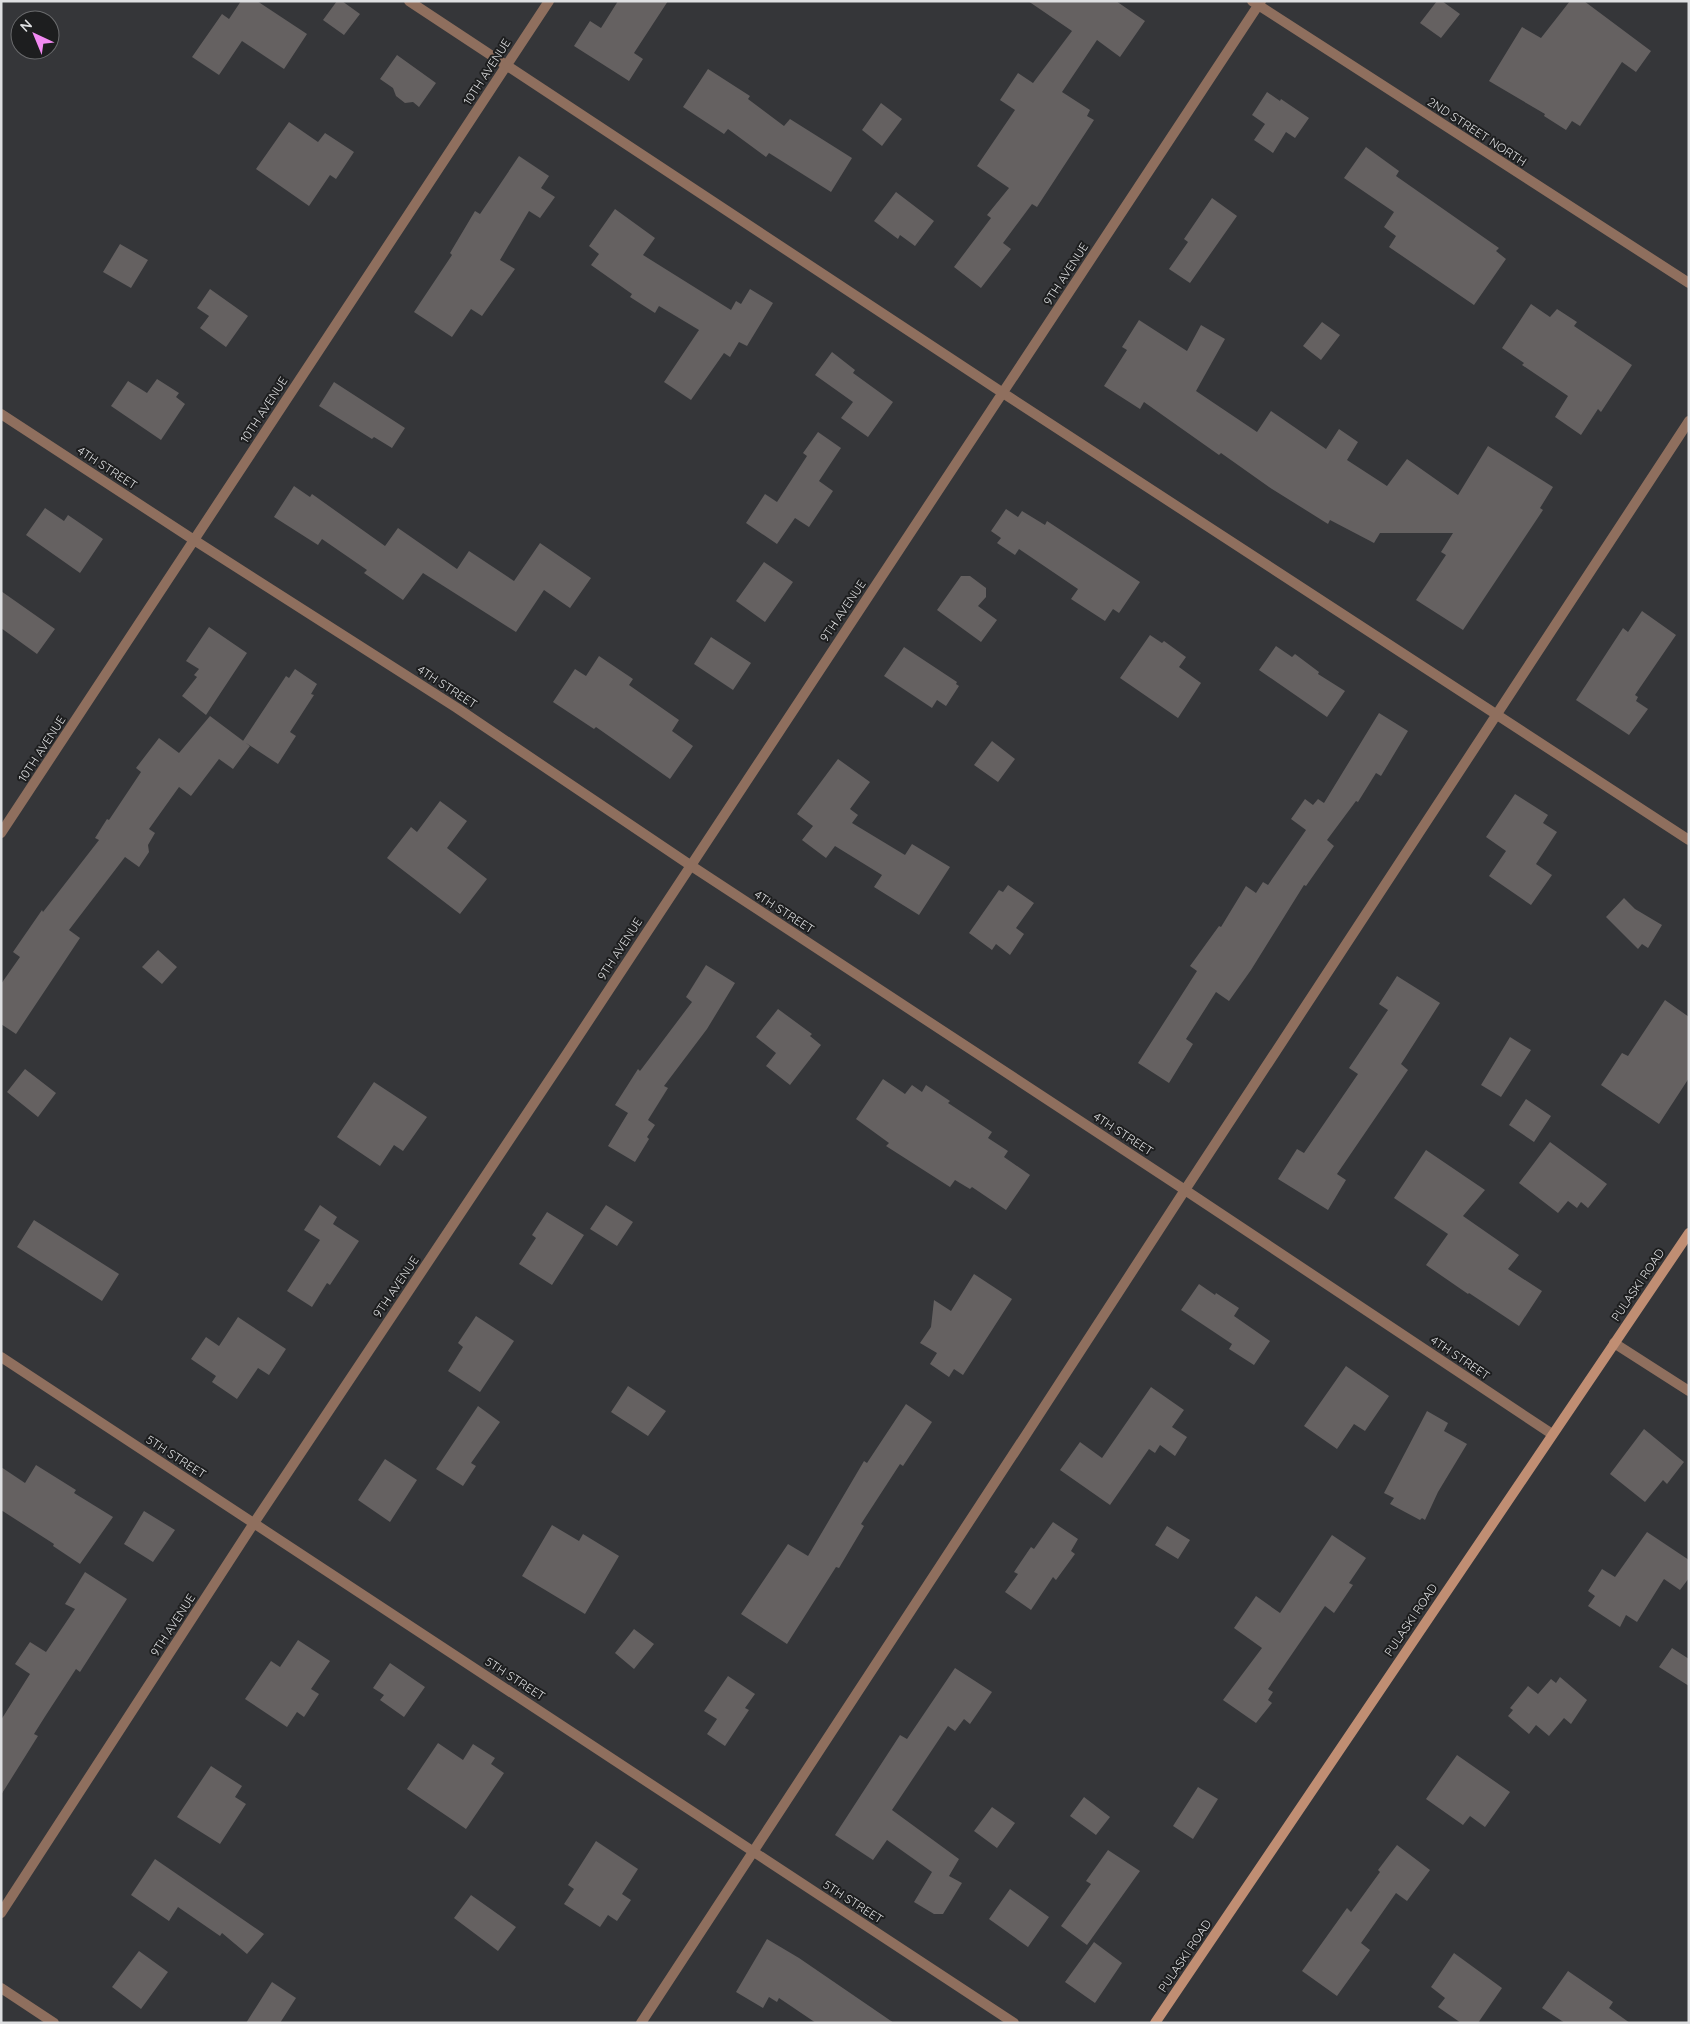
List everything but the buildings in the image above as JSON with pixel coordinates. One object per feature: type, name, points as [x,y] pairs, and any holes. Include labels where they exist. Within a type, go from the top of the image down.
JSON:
[{"type":"main road","name":"PULASKI ROAD","points":[[1155,2023],[1689,1233]]},
{"type":"street","points":[[409,1],[1003,393],[1689,840]]},
{"type":"street","name":"10TH AVENUE","points":[[1,833],[549,1]]},
{"type":"street","name":"2ND STREET NORTH","points":[[1257,3],[1689,283]]},
{"type":"street","name":"9TH AVENUE","points":[[1,1913],[254,1523],[1003,393],[1257,3]]},
{"type":"street","name":"4TH STREET","points":[[1,414],[457,708],[690,865],[1552,1434]]},
{"type":"street","points":[[642,2023],[1689,421]]},
{"type":"street","points":[[1614,1343],[1689,1392]]},
{"type":"street","name":"5TH STREET","points":[[1,1357],[1014,2023]]},
{"type":"street","points":[[1,1988],[54,2023]]}]
